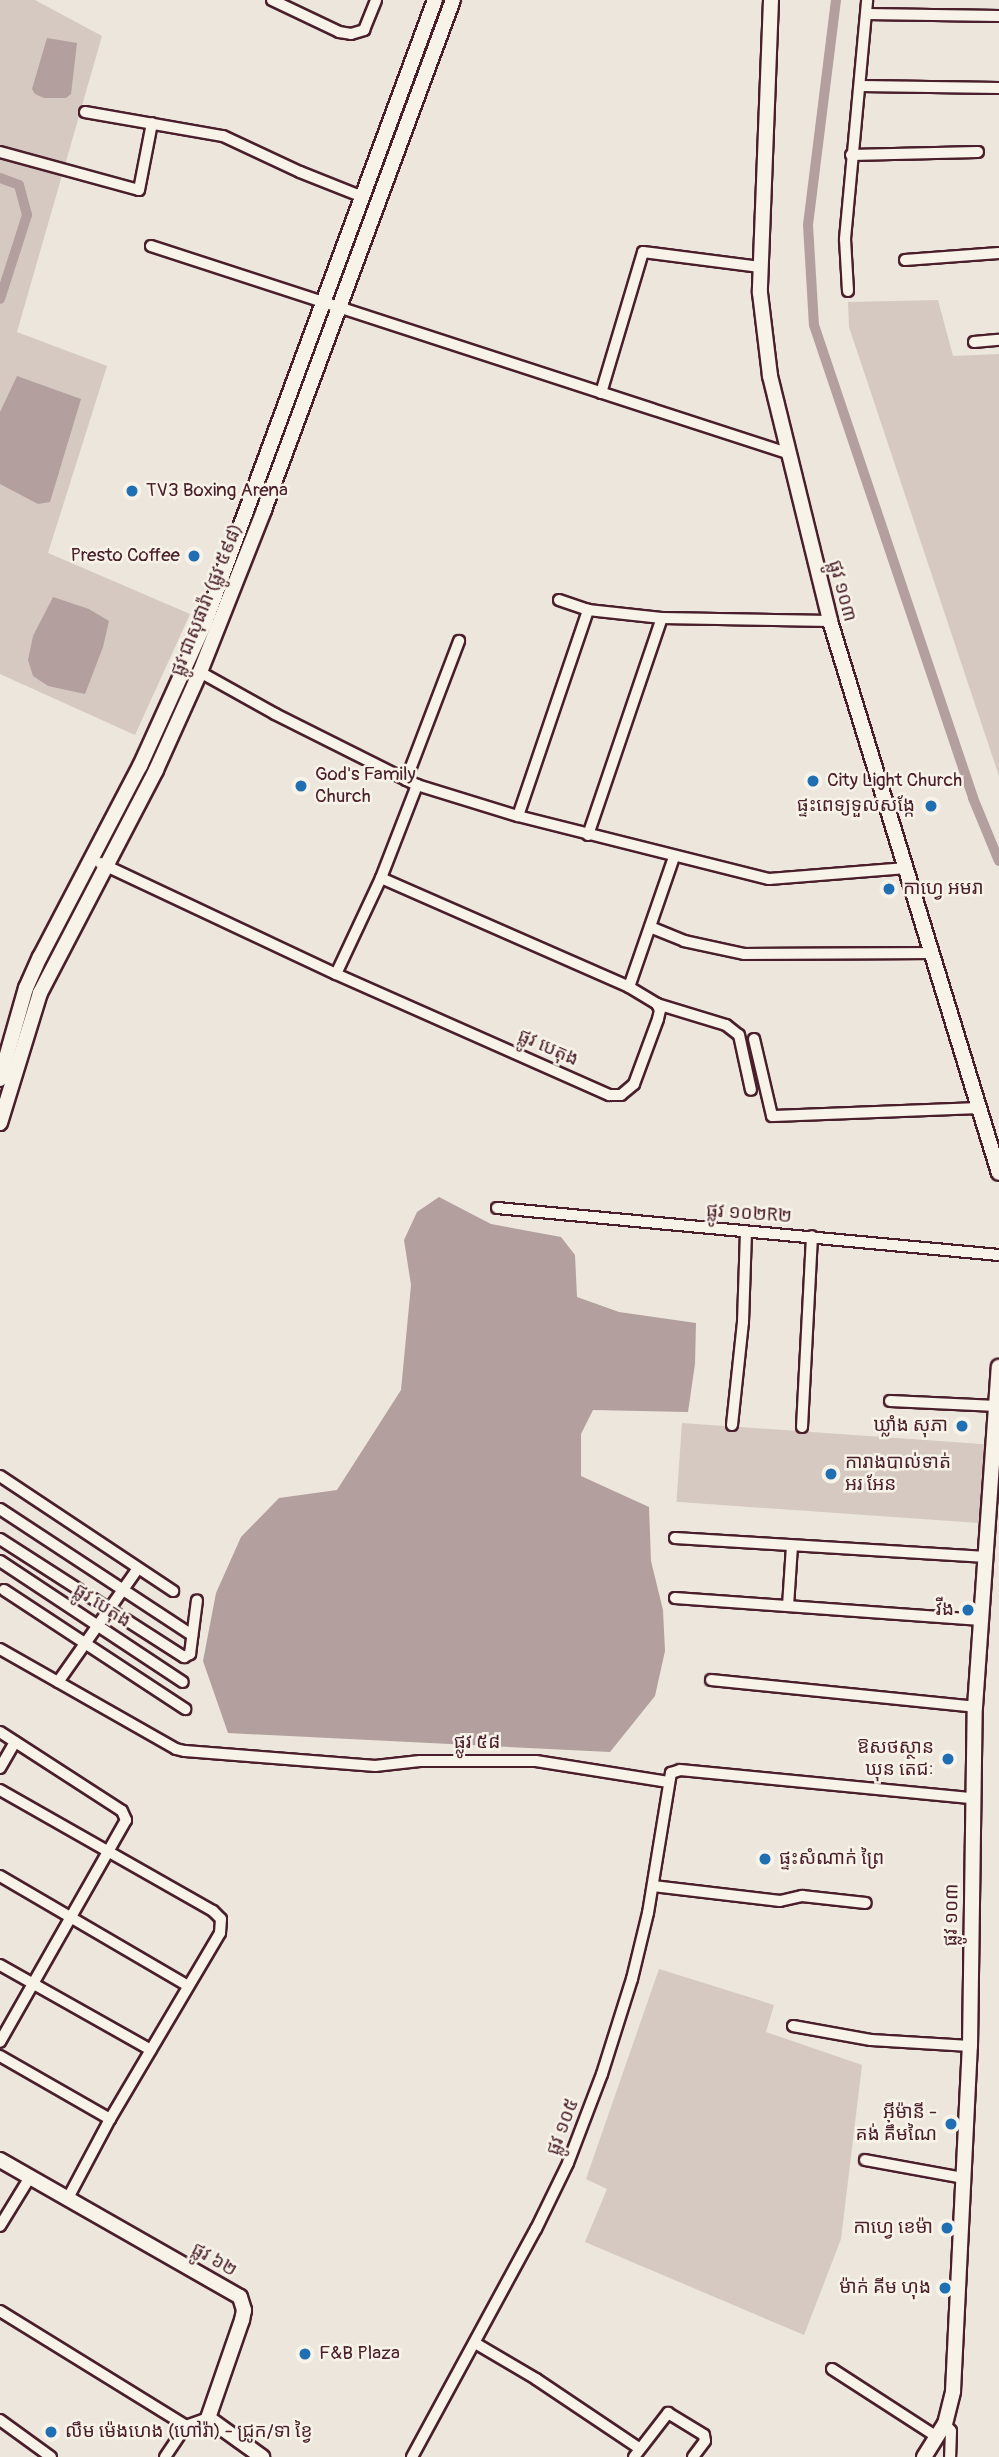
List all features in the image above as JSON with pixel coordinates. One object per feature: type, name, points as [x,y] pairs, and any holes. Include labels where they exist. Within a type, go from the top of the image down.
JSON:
[{"type":"street","points":[[272,0],[339,32],[351,34],[364,30],[376,0]]},
{"type":"street","name":"ផ្លូវ ជាសុផារ៉ា (ផ្លូវ ៥៩៨)","points":[[0,1123],[40,993],[204,625],[435,0]]},
{"type":"street","name":"ផ្លូវ ជាសុផារ៉ា (ផ្លូវ ៥៩៨)","points":[[0,1079],[26,988],[98,862],[156,769],[200,672],[251,543],[453,0]]},
{"type":"street","name":"ផ្លូវ ១០៣","points":[[771,0],[760,267],[764,340],[787,453],[830,621],[999,1173]]},
{"type":"street","points":[[848,290],[845,239],[867,0]]},
{"type":"street","points":[[867,14],[999,16]]},
{"type":"street","points":[[861,86],[999,88]]},
{"type":"street","points":[[85,112],[223,136],[300,172],[363,197]]},
{"type":"street","points":[[0,152],[139,190],[152,123]]},
{"type":"street","points":[[385,138],[400,144]]},
{"type":"street","points":[[851,155],[978,152]]},
{"type":"street","points":[[151,246],[787,453]]},
{"type":"street","points":[[601,393],[643,252],[760,267]]},
{"type":"street","points":[[905,260],[999,253]]},
{"type":"street","points":[[974,342],[999,341]]},
{"type":"street","points":[[236,538],[251,543]]},
{"type":"street","points":[[559,600],[588,610],[662,618],[830,621]]},
{"type":"street","points":[[518,816],[588,610]]},
{"type":"street","points":[[588,835],[662,618]]},
{"type":"street","points":[[406,780],[459,641]]},
{"type":"street","points":[[200,672],[275,714],[417,785],[518,816],[769,879],[907,868]]},
{"type":"street","points":[[336,974],[380,878],[417,785]]},
{"type":"street","points":[[629,987],[674,857]]},
{"type":"street","name":"ផ្លូវ បេតុង","points":[[98,862],[336,974],[608,1095],[621,1095],[634,1084],[658,1019],[660,1010],[657,1004]]},
{"type":"street","points":[[380,878],[629,987],[657,1004],[726,1025],[739,1035],[751,1090]]},
{"type":"street","points":[[650,927],[684,941],[744,954],[931,953]]},
{"type":"street","points":[[754,1039],[772,1116],[981,1108]]},
{"type":"street","name":"ផ្លូវ ១០២R២","points":[[497,1208],[999,1255]]},
{"type":"street","points":[[732,1425],[743,1322],[746,1233]]},
{"type":"street","points":[[802,1427],[812,1236]]},
{"type":"street","name":"ផ្លូវ ១០៣","points":[[924,2457],[945,2424],[953,2390],[970,2046],[975,1707],[996,1450],[999,1367]]},
{"type":"street","points":[[890,1401],[997,1406]]},
{"type":"street","points":[[0,1476],[173,1591]]},
{"type":"street","points":[[0,1509],[192,1635]]},
{"type":"street","points":[[675,1538],[986,1557]]},
{"type":"street","points":[[0,1539],[184,1657],[190,1654],[197,1600]]},
{"type":"street","points":[[788,1606],[792,1546]]},
{"type":"street","name":"ផ្លូវ បេតុង","points":[[0,1561],[183,1682]]},
{"type":"street","points":[[58,1682],[138,1568]]},
{"type":"street","points":[[4,1590],[185,1709]]},
{"type":"street","points":[[675,1598],[981,1620]]},
{"type":"street","name":"ផ្លូវ ៥៨","points":[[0,1649],[176,1749],[185,1751],[375,1766],[420,1761],[536,1761],[668,1782],[671,1773],[680,1770],[972,1798]]},
{"type":"street","points":[[711,1680],[975,1707]]},
{"type":"street","points":[[0,1732],[122,1811],[126,1819],[0,2042]]},
{"type":"street","points":[[0,1768],[15,1742]]},
{"type":"street","name":"ផ្លូវ ១០៥","points":[[412,2457],[475,2343],[573,2150],[602,2074],[632,1979],[653,1886],[668,1782]]},
{"type":"street","points":[[0,1790],[108,1854],[213,1911],[221,1919],[220,1933],[110,2119],[68,2198]]},
{"type":"street","points":[[0,1876],[188,1986]]},
{"type":"street","points":[[653,1886],[780,1901],[802,1896],[866,1903]]},
{"type":"street","points":[[0,1965],[151,2050]]},
{"type":"street","points":[[793,2026],[871,2040],[970,2046]]},
{"type":"street","points":[[0,2056],[110,2119]]},
{"type":"street","name":"ផ្លូវ ៦២","points":[[0,2160],[240,2297],[244,2310],[242,2320],[208,2418]]},
{"type":"street","points":[[865,2160],[963,2178]]},
{"type":"street","points":[[0,2226],[30,2177]]},
{"type":"street","points":[[0,2311],[186,2427]]},
{"type":"street","points":[[475,2343],[536,2379],[637,2453],[668,2413],[705,2438],[693,2457]]},
{"type":"street","points":[[832,2369],[937,2437]]},
{"type":"street","points":[[165,2457],[186,2427],[208,2418],[262,2457]]},
{"type":"street","points":[[0,2420],[51,2457]]},
{"type":"street","points":[[945,2424],[951,2431],[950,2457]]},
{"type":"shaded area","points":[[0,0],[35,0],[102,36],[17,332],[107,366],[48,553],[190,614],[135,735],[0,674]]},
{"type":"shaded area","points":[[47,38],[77,43],[71,94],[66,98],[44,98],[35,94],[32,89]]},
{"type":"shaded area","points":[[938,300],[953,356],[999,354],[999,776],[849,327],[848,302]]},
{"type":"shaded area","points":[[17,376],[81,399],[50,502],[38,504],[0,484],[0,412]]},
{"type":"shaded area","points":[[53,597],[89,609],[109,621],[103,647],[85,694],[48,686],[33,676],[28,660],[33,636]]},
{"type":"shaded area","points":[[439,1197],[491,1224],[561,1237],[575,1255],[577,1297],[619,1312],[696,1323],[695,1364],[688,1412],[593,1410],[581,1434],[581,1476],[649,1507],[651,1561],[663,1610],[665,1651],[655,1696],[610,1752],[228,1733],[203,1661],[216,1593],[241,1537],[279,1498],[337,1490],[401,1390],[411,1285],[404,1240],[417,1212]]},
{"type":"shaded area","name":"ការាងបាល់ទាត់ អរ អែន","points":[[682,1423],[984,1444],[979,1523],[676,1502]]},
{"type":"shaded area","points":[[659,1969],[774,2005],[766,2032],[862,2065],[841,2239],[804,2335],[585,2242],[607,2189],[586,2179]]},
{"type":"waterway","points":[[836,0],[808,225],[814,325],[973,798],[999,861]]},
{"type":"waterway","points":[[0,178],[19,185],[27,215],[0,299]]},
{"type":"place","name":"TV3 Boxing Arena","points":[[132,491]]},
{"type":"place","name":"Presto Coffee","points":[[194,556]]},
{"type":"place","name":"City Light Church","points":[[813,781]]},
{"type":"place","name":"God's Family Church","points":[[301,786]]},
{"type":"place","name":"ផ្ទះពេទ្យទួលសង្កែ","points":[[931,806]]},
{"type":"place","name":"កាហ្វេ អមរា","points":[[889,889]]},
{"type":"place","name":"ឃ្លាំង សុភា","points":[[962,1426]]},
{"type":"place","name":"ការាងបាល់ទាត់ អរ អែន","points":[[831,1474]]},
{"type":"place","name":"វីង","points":[[968,1610]]},
{"type":"place","name":"ឱសថស្ថាន ឃុន តេជៈ","points":[[948,1759]]},
{"type":"place","name":"ផ្ទះសំណាក់ ព្រៃ","points":[[765,1859]]},
{"type":"place","name":"អ៊ីម៉ានី - គង់ គឹមណៃ","points":[[951,2124]]},
{"type":"place","name":"កាហ្វេ ខេម៉ា","points":[[947,2228]]},
{"type":"place","name":"ម៉ាក់ គីម ហុង","points":[[945,2288]]},
{"type":"place","name":"F&B Plaza","points":[[305,2354]]},
{"type":"place","name":"លឹម ម៉េងហេង (ហៅរ៉ា) - ជ្រូក/ទា ខ្វៃ","points":[[51,2432]]}]
